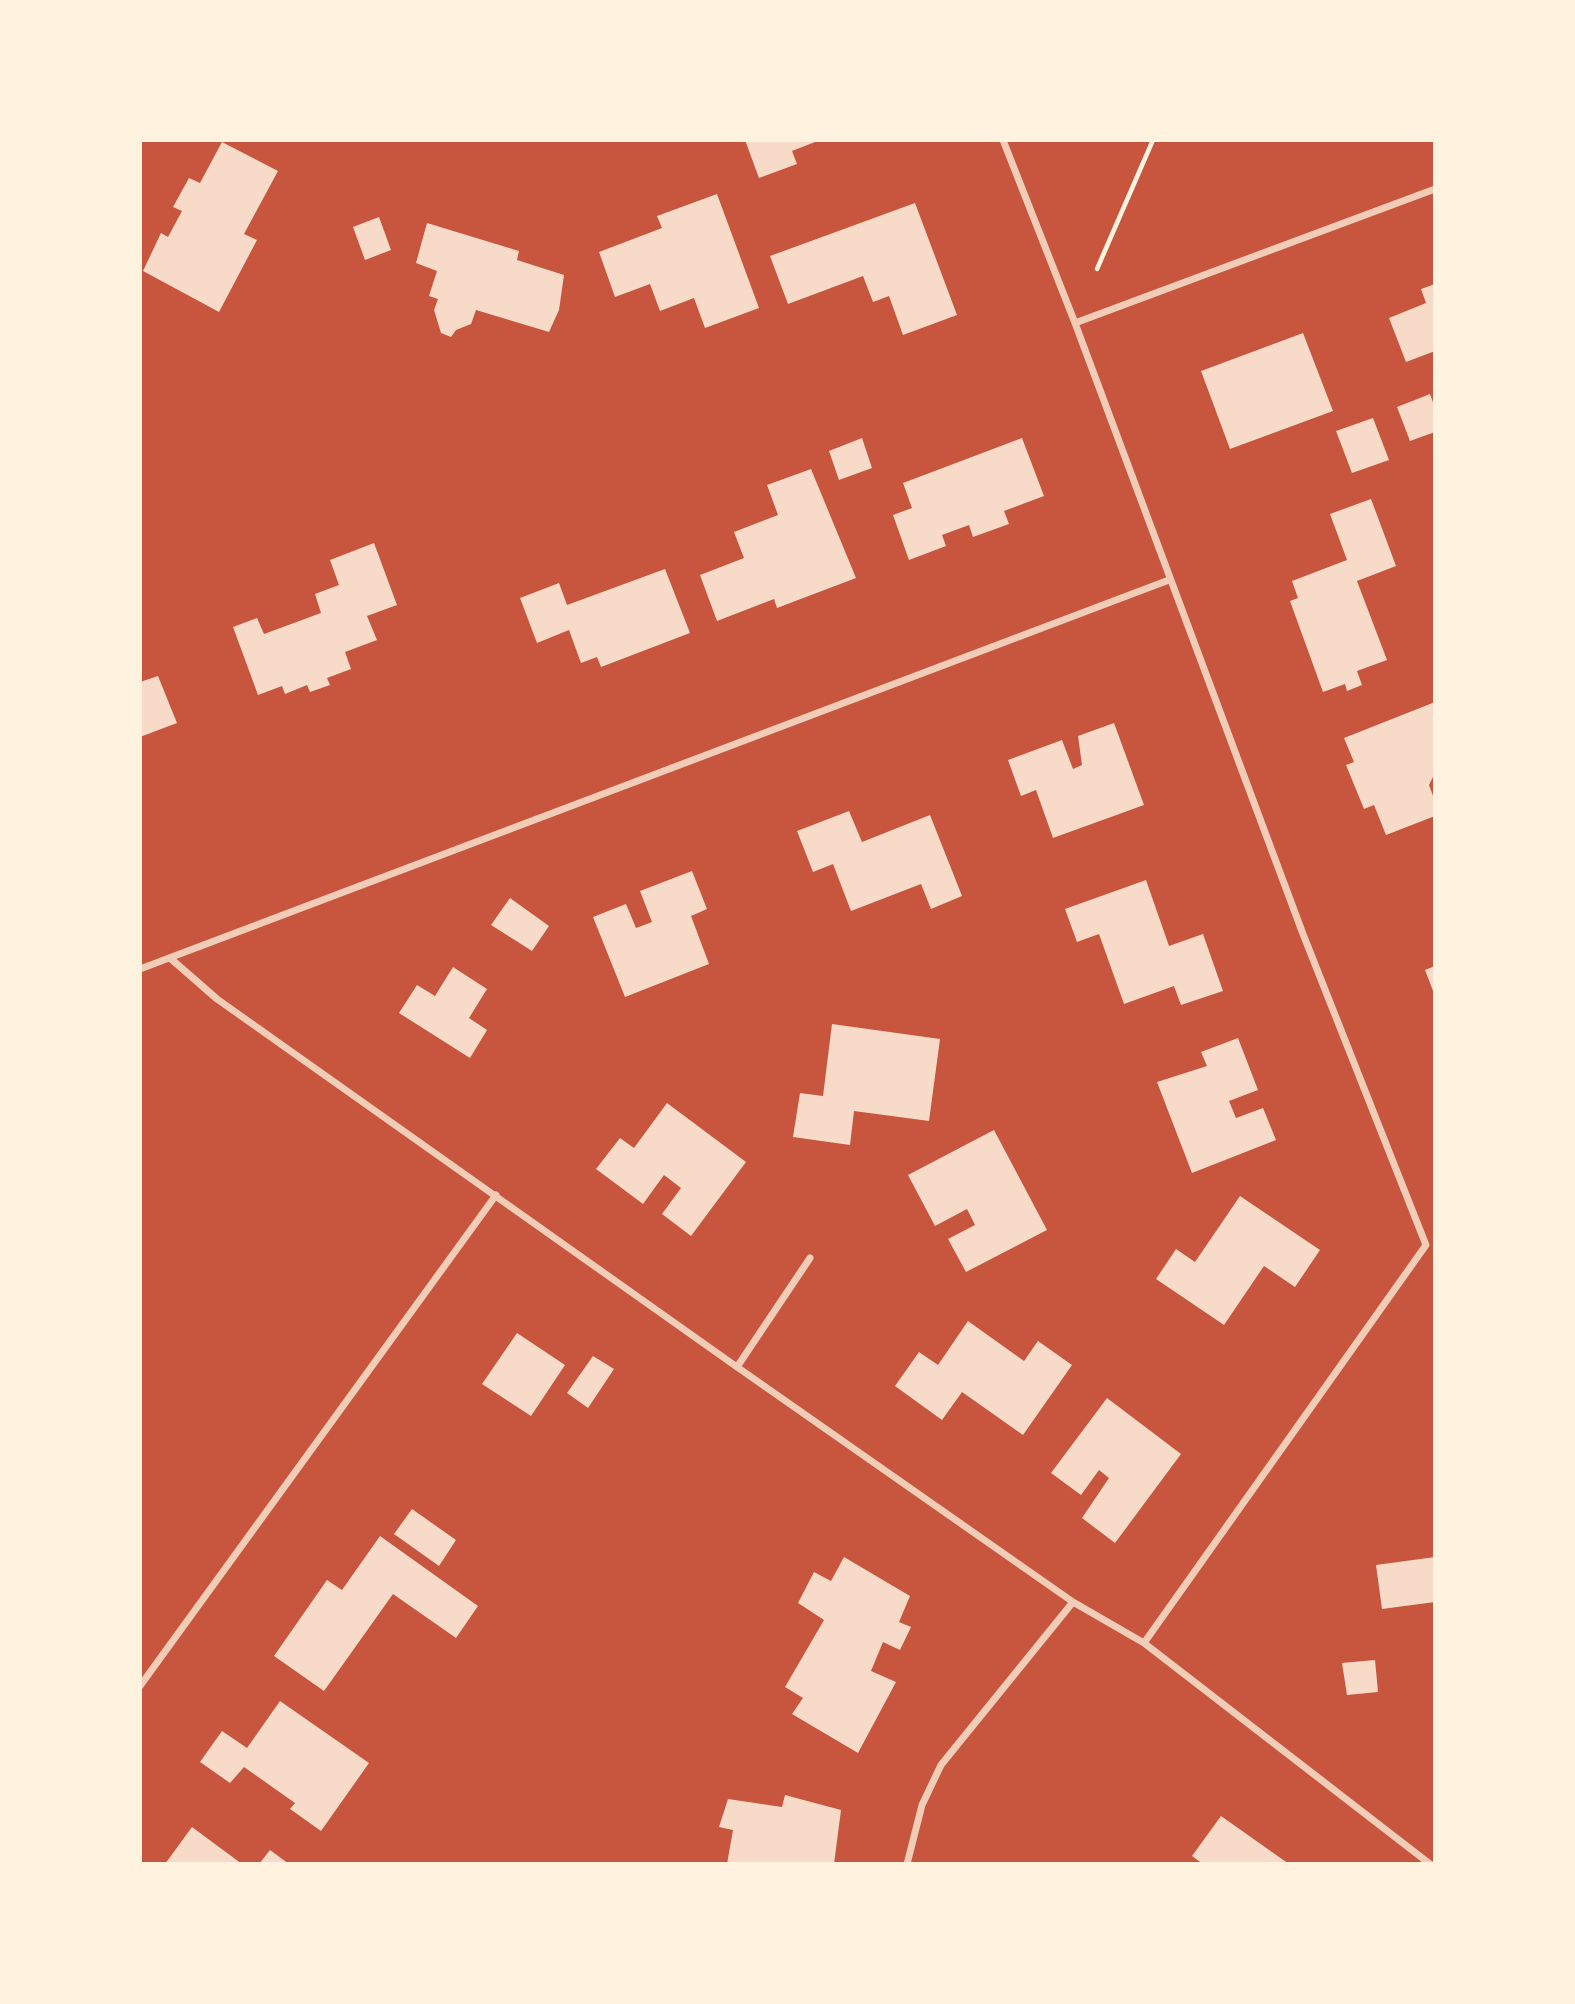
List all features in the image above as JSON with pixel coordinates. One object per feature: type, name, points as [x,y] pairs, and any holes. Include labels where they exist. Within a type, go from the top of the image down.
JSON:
[{"type":"street","points":[[1003,140],[1075,324],[1303,934],[1426,1245],[1144,1643]]},
{"type":"street","points":[[1075,324],[1435,189]]},
{"type":"street","points":[[140,970],[1169,580]]},
{"type":"street","points":[[170,958],[217,999],[737,1367],[1073,1602],[1144,1643],[1430,1864]]},
{"type":"street","points":[[140,1686],[496,1195]]},
{"type":"street","points":[[737,1367],[810,1258]]},
{"type":"street","points":[[907,1864],[922,1805],[940,1765],[1073,1602]]},
{"type":"path","points":[[1097,269],[1153,140]]},
{"type":"building","points":[[745,140],[820,140],[792,151],[797,164],[759,178]]},
{"type":"building","points":[[222,142],[278,171],[244,234],[257,240],[219,312],[143,271],[161,233],[168,237],[182,211],[173,207],[189,178],[200,183]]},
{"type":"building","points":[[717,194],[759,308],[705,328],[694,298],[660,311],[650,284],[615,297],[599,252],[662,228],[657,216]]},
{"type":"building","points":[[915,203],[957,315],[903,335],[889,296],[873,302],[863,276],[788,304],[770,256]]},
{"type":"building","points":[[379,217],[391,250],[365,260],[353,227]]},
{"type":"building","points":[[427,223],[519,251],[517,260],[564,275],[559,310],[549,332],[476,310],[471,324],[456,330],[451,337],[441,333],[434,310],[438,299],[429,296],[437,271],[416,263]]},
{"type":"building","points":[[1435,284],[1435,351],[1406,362],[1389,318],[1426,303],[1421,289]]},
{"type":"building","points":[[1303,333],[1333,411],[1230,449],[1201,371]]},
{"type":"building","points":[[1430,394],[1435,408],[1435,432],[1410,441],[1397,407]]},
{"type":"building","points":[[1373,418],[1389,460],[1352,473],[1336,431]]},
{"type":"building","points":[[862,438],[872,468],[839,480],[829,451]]},
{"type":"building","points":[[1022,438],[1044,496],[1004,511],[1009,524],[973,537],[969,525],[942,535],[946,546],[909,560],[893,515],[912,508],[903,483]]},
{"type":"building","points":[[811,469],[856,578],[777,608],[774,599],[717,621],[700,575],[744,558],[734,532],[778,515],[767,485]]},
{"type":"building","points":[[1371,499],[1396,566],[1357,581],[1387,660],[1357,671],[1362,685],[1347,691],[1345,684],[1323,692],[1290,601],[1298,598],[1292,581],[1347,560],[1330,514]]},
{"type":"building","points":[[374,543],[397,605],[367,616],[377,640],[345,652],[351,669],[327,678],[330,685],[310,692],[307,685],[285,694],[282,686],[258,695],[233,627],[257,618],[264,634],[321,613],[315,594],[339,585],[330,560]]},
{"type":"building","points":[[665,569],[690,633],[601,667],[597,657],[581,663],[569,630],[537,643],[520,598],[559,583],[567,605]]},
{"type":"building","points":[[158,676],[177,723],[140,737],[140,682]]},
{"type":"building","points":[[1435,702],[1435,773],[1429,785],[1435,801],[1435,816],[1386,835],[1374,805],[1364,809],[1346,765],[1354,762],[1344,738]]},
{"type":"building","points":[[1114,723],[1144,805],[1053,838],[1036,790],[1021,796],[1008,760],[1062,740],[1073,769],[1082,765],[1078,736]]},
{"type":"building","points":[[849,811],[862,842],[930,815],[962,896],[931,909],[921,884],[851,911],[833,864],[813,872],[797,831]]},
{"type":"building","points":[[692,871],[707,909],[691,916],[709,964],[625,997],[593,917],[626,904],[636,928],[652,922],[640,891]]},
{"type":"building","points":[[1146,880],[1169,946],[1203,934],[1223,991],[1181,1005],[1174,986],[1124,1004],[1099,934],[1077,942],[1065,909]]},
{"type":"building","points":[[510,898],[549,926],[532,951],[491,925]]},
{"type":"building","points":[[1435,966],[1435,996],[1425,970]]},
{"type":"building","points":[[453,967],[487,989],[469,1018],[487,1030],[470,1058],[399,1013],[417,985],[435,996]]},
{"type":"building","points":[[832,1024],[940,1039],[929,1121],[854,1111],[850,1145],[793,1137],[800,1093],[823,1096]]},
{"type":"building","points":[[1238,1038],[1258,1090],[1229,1101],[1236,1118],[1263,1108],[1276,1140],[1192,1173],[1157,1082],[1207,1066],[1201,1052]]},
{"type":"building","points":[[667,1103],[746,1162],[691,1236],[662,1214],[681,1188],[664,1175],[643,1204],[596,1169],[620,1138],[634,1148]]},
{"type":"building","points":[[994,1130],[1047,1230],[966,1272],[948,1239],[975,1225],[967,1209],[935,1226],[908,1175]]},
{"type":"building","points":[[1240,1196],[1320,1250],[1295,1287],[1264,1266],[1224,1325],[1156,1279],[1176,1249],[1195,1262]]},
{"type":"building","points":[[968,1321],[1024,1361],[1038,1341],[1072,1365],[1023,1435],[962,1392],[942,1420],[895,1386],[919,1352],[938,1365]]},
{"type":"building","points":[[517,1333],[565,1365],[531,1416],[482,1384]]},
{"type":"building","points":[[593,1356],[614,1369],[588,1408],[567,1393]]},
{"type":"building","points":[[1107,1398],[1181,1454],[1115,1543],[1082,1518],[1109,1478],[1099,1470],[1081,1495],[1051,1473]]},
{"type":"building","points":[[412,1509],[456,1540],[439,1566],[394,1534]]},
{"type":"building","points":[[380,1536],[478,1606],[456,1638],[393,1594],[324,1691],[274,1656],[327,1580],[342,1590]]},
{"type":"building","points":[[844,1557],[910,1596],[899,1622],[911,1627],[900,1650],[883,1642],[871,1671],[896,1682],[858,1753],[792,1714],[803,1698],[785,1687],[824,1620],[798,1603],[814,1572],[831,1581]]},
{"type":"building","points":[[1435,1557],[1435,1602],[1382,1609],[1376,1565]]},
{"type":"building","points":[[1375,1660],[1378,1692],[1347,1695],[1342,1663]]},
{"type":"building","points":[[280,1701],[369,1763],[321,1831],[290,1809],[295,1803],[244,1767],[230,1783],[200,1762],[222,1731],[247,1748]]},
{"type":"building","points":[[785,1795],[841,1810],[834,1864],[727,1864],[733,1830],[719,1827],[728,1799],[782,1807]]},
{"type":"building","points":[[1221,1816],[1289,1864],[1203,1864],[1192,1856]]},
{"type":"building","points":[[192,1827],[242,1864],[165,1864]]},
{"type":"building","points":[[270,1850],[289,1864],[259,1864]]}]
